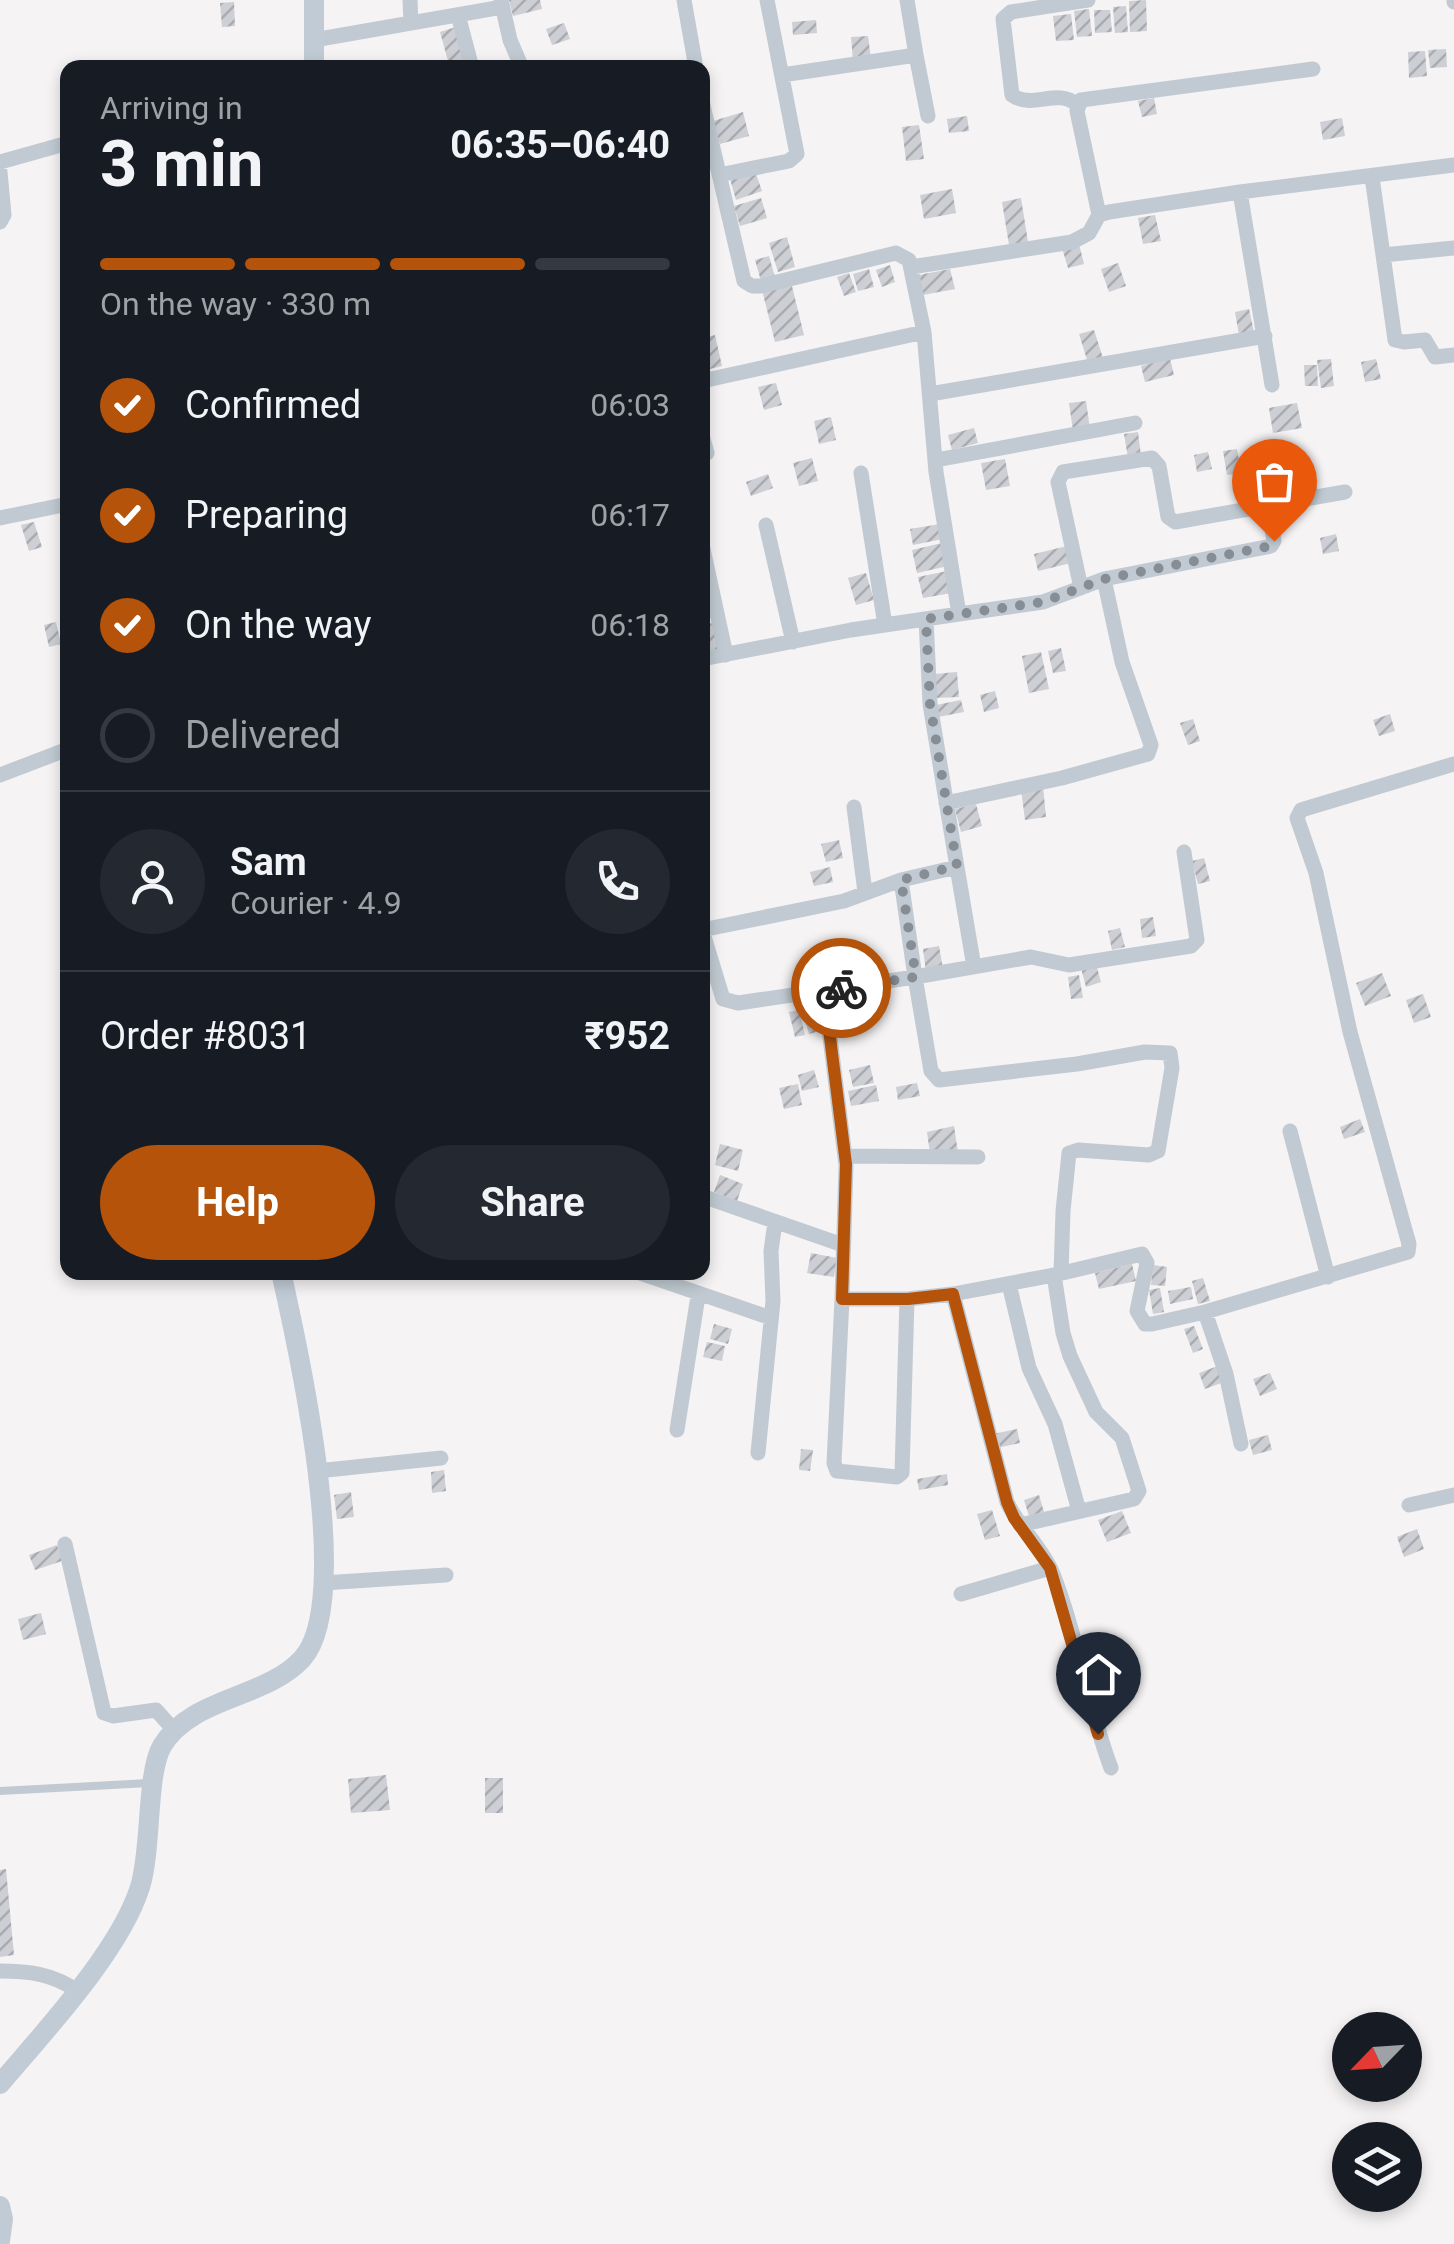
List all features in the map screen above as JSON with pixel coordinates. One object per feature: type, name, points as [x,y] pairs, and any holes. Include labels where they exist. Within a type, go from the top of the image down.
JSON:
[{"type":"street","points":[[314,0],[314,60]]},
{"type":"street","points":[[410,0],[411,23]]},
{"type":"street","points":[[684,0],[695,60]]},
{"type":"street","points":[[719,175],[789,161],[798,154],[766,0]]},
{"type":"street","points":[[908,0],[928,116]]},
{"type":"street","points":[[911,267],[1072,242],[1088,233],[1099,215],[1077,105],[1064,97],[1020,101],[1012,96],[1003,19],[1011,12],[1088,0]]},
{"type":"street","points":[[314,40],[501,4],[519,60]]},
{"type":"street","points":[[458,14],[470,60]]},
{"type":"street","points":[[782,76],[916,56]]},
{"type":"street","points":[[1077,105],[1089,98],[1313,70]]},
{"type":"street","points":[[710,136],[741,274],[752,286],[896,253],[906,256],[924,332],[936,460],[959,614]]},
{"type":"street","points":[[0,162],[60,145]]},
{"type":"street","points":[[1099,215],[1240,192],[1454,165]]},
{"type":"street","points":[[0,172],[4,219],[0,222]]},
{"type":"street","points":[[1372,177],[1395,340],[1425,340],[1435,357],[1454,355]]},
{"type":"street","points":[[1240,192],[1272,385]]},
{"type":"street","points":[[1382,255],[1454,248]]},
{"type":"street","points":[[710,378],[924,332]]},
{"type":"street","points":[[930,394],[1264,336]]},
{"type":"street","points":[[936,460],[1135,422]]},
{"type":"street","points":[[1081,588],[1058,482],[1063,472],[1152,458],[1159,466],[1171,522],[1345,492]]},
{"type":"street","points":[[861,473],[885,625]]},
{"type":"street","points":[[0,518],[60,506]]},
{"type":"street","points":[[710,658],[885,625],[1043,602],[1104,579],[1271,546],[1274,541],[1268,506]]},
{"type":"street","points":[[766,525],[792,642]]},
{"type":"street","points":[[946,803],[1062,778],[1148,754],[1151,745],[1122,662],[1104,579]]},
{"type":"street","points":[[710,581],[726,655]]},
{"type":"street","points":[[926,619],[930,704],[974,967]]},
{"type":"street","points":[[0,775],[60,753]]},
{"type":"street","points":[[842,1299],[953,1294],[1142,1254],[1147,1263],[1137,1311],[1144,1324],[1204,1312],[1406,1255],[1410,1244],[1350,1032],[1316,873],[1297,813],[1454,764]]},
{"type":"street","points":[[854,807],[866,892]]},
{"type":"street","points":[[710,954],[726,1002],[738,1003],[1031,957],[1069,964],[1192,946],[1197,940],[1184,852]]},
{"type":"street","points":[[710,928],[844,901],[901,880],[957,866]]},
{"type":"street","points":[[901,880],[931,1071],[938,1080],[1146,1052],[1170,1053],[1172,1068],[1160,1146],[1155,1154],[1078,1150],[1069,1153],[1062,1211],[1058,1274],[1063,1334],[1096,1412],[1122,1438],[1139,1491],[1134,1499],[1020,1525]]},
{"type":"street","points":[[824,990],[847,1194],[834,1468],[840,1472],[894,1477],[902,1473],[908,1299]]},
{"type":"street","points":[[1290,1131],[1328,1277]]},
{"type":"street","points":[[844,1156],[978,1157]]},
{"type":"street","points":[[710,1199],[843,1245]]},
{"type":"street","points":[[758,1453],[776,1222]]},
{"type":"street","points":[[0,2084],[122,1929],[140,1887],[160,1748],[189,1719],[283,1674],[304,1657],[316,1630],[323,1584],[322,1517],[298,1347],[283,1280]]},
{"type":"street","points":[[657,1280],[771,1318]]},
{"type":"street","points":[[1009,1284],[1029,1368],[1056,1424],[1079,1511]]},
{"type":"street","points":[[953,1294],[1007,1502],[1050,1568],[1093,1721],[1111,1768]]},
{"type":"street","points":[[676,1430],[698,1296]]},
{"type":"street","points":[[1204,1312],[1221,1355],[1241,1444]]},
{"type":"street","points":[[316,1471],[442,1458]]},
{"type":"street","points":[[1409,1505],[1454,1496]]},
{"type":"street","points":[[65,1544],[104,1713],[113,1716],[156,1710],[174,1730]]},
{"type":"street","points":[[961,1594],[1050,1568]]},
{"type":"street","points":[[323,1584],[446,1576]]},
{"type":"street","points":[[0,1971],[42,1974],[76,1990]]},
{"type":"street","points":[[0,2206],[0,2241]]},
{"type":"lane","points":[[0,1790],[154,1782]]},
{"type":"building","points":[[509,0],[540,0],[542,9],[513,16]]},
{"type":"building","points":[[1146,0],[1147,31],[1130,32],[1129,1]]},
{"type":"building","points":[[234,2],[235,26],[222,27],[220,3]]},
{"type":"building","points":[[1126,6],[1128,32],[1115,33],[1113,7]]},
{"type":"building","points":[[1089,9],[1092,36],[1077,37],[1074,11]]},
{"type":"building","points":[[1094,10],[1110,10],[1112,32],[1095,33]]},
{"type":"building","points":[[1071,14],[1074,40],[1056,41],[1053,16]]},
{"type":"building","points":[[816,20],[817,33],[793,35],[792,22]]},
{"type":"building","points":[[564,23],[570,39],[552,45],[546,29]]},
{"type":"building","points":[[459,26],[469,60],[448,60],[440,32]]},
{"type":"building","points":[[868,36],[871,59],[853,61],[851,37]]},
{"type":"building","points":[[1446,49],[1447,67],[1430,68],[1428,50]]},
{"type":"building","points":[[1425,51],[1427,76],[1409,78],[1408,52]]},
{"type":"building","points":[[1154,98],[1157,114],[1142,117],[1138,101]]},
{"type":"building","points":[[743,112],[749,136],[720,144],[713,121]]},
{"type":"building","points":[[967,116],[969,131],[949,133],[947,119]]},
{"type":"building","points":[[1342,118],[1345,136],[1323,140],[1320,122]]},
{"type":"building","points":[[919,125],[924,159],[906,161],[902,127]]},
{"type":"building","points":[[755,171],[762,191],[736,200],[730,179]]},
{"type":"building","points":[[952,189],[956,213],[924,219],[920,195]]},
{"type":"building","points":[[761,198],[767,218],[740,226],[734,206]]},
{"type":"building","points":[[1021,198],[1028,242],[1009,245],[1002,202]]},
{"type":"building","points":[[1155,215],[1161,241],[1143,244],[1138,218]]},
{"type":"building","points":[[787,237],[795,267],[778,272],[769,243]]},
{"type":"building","points":[[1079,244],[1084,264],[1068,268],[1062,248]]},
{"type":"building","points":[[769,256],[775,277],[761,281],[755,260]]},
{"type":"building","points":[[1118,263],[1126,286],[1109,292],[1101,269]]},
{"type":"building","points":[[890,265],[895,282],[882,287],[876,270]]},
{"type":"building","points":[[869,269],[874,287],[858,291],[853,274]]},
{"type":"building","points":[[950,269],[955,289],[923,295],[919,275]]},
{"type":"building","points":[[849,273],[856,292],[844,296],[837,277]]},
{"type":"building","points":[[791,282],[804,335],[775,342],[762,290]]},
{"type":"building","points":[[1249,309],[1254,332],[1239,335],[1235,312]]},
{"type":"building","points":[[1094,330],[1103,358],[1088,363],[1079,334]]},
{"type":"building","points":[[715,335],[722,366],[710,369],[710,336]]},
{"type":"building","points":[[1170,358],[1174,375],[1145,382],[1141,366]]},
{"type":"building","points":[[1331,359],[1334,386],[1321,388],[1317,360]]},
{"type":"building","points":[[1376,359],[1381,379],[1365,382],[1361,362]]},
{"type":"building","points":[[1304,365],[1317,365],[1318,386],[1305,386]]},
{"type":"building","points":[[776,383],[782,405],[764,410],[758,387]]},
{"type":"building","points":[[1086,401],[1090,429],[1073,431],[1069,403]]},
{"type":"building","points":[[1297,403],[1302,428],[1273,433],[1269,408]]},
{"type":"building","points":[[831,417],[836,440],[819,444],[814,421]]},
{"type":"building","points":[[974,428],[978,443],[952,450],[948,435]]},
{"type":"building","points":[[1138,432],[1141,456],[1128,458],[1124,434]]},
{"type":"building","points":[[1237,449],[1241,473],[1227,475],[1223,451]]},
{"type":"building","points":[[1208,452],[1212,469],[1197,472],[1194,455]]},
{"type":"building","points":[[812,458],[818,481],[799,486],[793,463]]},
{"type":"building","points":[[1005,459],[1010,486],[986,490],[981,463]]},
{"type":"building","points":[[1314,469],[1318,493],[1304,496],[1300,471]]},
{"type":"building","points":[[768,474],[773,488],[751,496],[746,482]]},
{"type":"building","points":[[34,522],[42,547],[29,551],[21,525]]},
{"type":"building","points":[[940,524],[943,539],[913,545],[910,529]]},
{"type":"building","points":[[1336,534],[1339,551],[1323,554],[1320,538]]},
{"type":"building","points":[[942,543],[948,566],[917,573],[912,550]]},
{"type":"building","points":[[1067,546],[1071,563],[1038,571],[1034,554]]},
{"type":"building","points":[[947,571],[952,593],[923,598],[918,577]]},
{"type":"building","points":[[866,573],[874,600],[856,605],[848,578]]},
{"type":"building","points":[[56,622],[60,644],[49,647],[44,625]]},
{"type":"building","points":[[710,623],[715,623],[718,651],[710,652]]},
{"type":"building","points":[[1061,648],[1066,671],[1053,673],[1048,651]]},
{"type":"building","points":[[1041,652],[1049,689],[1029,693],[1022,656]]},
{"type":"building","points":[[957,672],[959,697],[935,698],[934,674]]},
{"type":"building","points":[[995,691],[999,708],[984,712],[980,695]]},
{"type":"building","points":[[961,700],[964,712],[938,717],[936,705]]},
{"type":"building","points":[[1390,714],[1395,731],[1379,736],[1373,720]]},
{"type":"building","points":[[1193,719],[1200,741],[1188,745],[1180,723]]},
{"type":"building","points":[[1043,786],[1046,817],[1025,820],[1021,789]]},
{"type":"building","points":[[976,804],[982,826],[961,832],[955,809]]},
{"type":"building","points":[[839,840],[843,858],[826,862],[821,844]]},
{"type":"building","points":[[1204,858],[1210,881],[1198,884],[1192,861]]},
{"type":"building","points":[[830,867],[833,882],[814,886],[810,872]]},
{"type":"building","points":[[1153,917],[1156,936],[1142,938],[1140,919]]},
{"type":"building","points":[[1120,928],[1125,947],[1112,950],[1108,931]]},
{"type":"building","points":[[939,946],[943,969],[926,972],[923,949]]},
{"type":"building","points":[[1096,964],[1101,982],[1086,987],[1081,968]]},
{"type":"building","points":[[1382,973],[1391,996],[1365,1006],[1356,983]]},
{"type":"building","points":[[1079,975],[1083,998],[1071,999],[1068,977]]},
{"type":"building","points":[[1423,994],[1431,1017],[1414,1023],[1406,1000]]},
{"type":"building","points":[[815,1004],[823,1030],[809,1034],[802,1008]]},
{"type":"building","points":[[799,1010],[805,1035],[795,1037],[789,1012]]},
{"type":"building","points":[[870,1065],[874,1083],[853,1087],[849,1070]]},
{"type":"building","points":[[814,1070],[819,1087],[802,1091],[798,1075]]},
{"type":"building","points":[[917,1083],[920,1096],[898,1100],[896,1087]]},
{"type":"building","points":[[798,1084],[802,1105],[784,1109],[779,1088]]},
{"type":"building","points":[[876,1085],[879,1101],[851,1106],[848,1091]]},
{"type":"building","points":[[1360,1119],[1365,1132],[1344,1139],[1340,1127]]},
{"type":"building","points":[[954,1126],[958,1153],[930,1154],[927,1132]]},
{"type":"building","points":[[720,1144],[743,1150],[738,1171],[715,1165]]},
{"type":"building","points":[[720,1175],[743,1184],[737,1201],[714,1192]]},
{"type":"building","points":[[811,1253],[837,1258],[834,1277],[807,1273]]},
{"type":"building","points":[[1132,1264],[1136,1281],[1099,1289],[1095,1273]]},
{"type":"building","points":[[1153,1265],[1167,1267],[1165,1286],[1151,1285]]},
{"type":"building","points":[[1203,1278],[1210,1301],[1198,1304],[1192,1281]]},
{"type":"building","points":[[1191,1287],[1193,1299],[1170,1304],[1168,1291]]},
{"type":"building","points":[[1160,1288],[1164,1312],[1153,1314],[1149,1290]]},
{"type":"building","points":[[714,1324],[732,1329],[728,1344],[710,1339]]},
{"type":"building","points":[[1194,1326],[1203,1349],[1193,1353],[1184,1329]]},
{"type":"building","points":[[707,1342],[725,1346],[722,1361],[703,1357]]},
{"type":"building","points":[[1218,1366],[1224,1382],[1205,1389],[1199,1373]]},
{"type":"building","points":[[1270,1373],[1277,1389],[1260,1396],[1253,1379]]},
{"type":"building","points":[[1017,1429],[1020,1443],[996,1448],[993,1434]]},
{"type":"building","points":[[1268,1435],[1272,1450],[1253,1455],[1249,1440]]},
{"type":"building","points":[[801,1449],[813,1450],[810,1471],[799,1470]]},
{"type":"building","points":[[444,1470],[446,1491],[432,1493],[431,1472]]},
{"type":"building","points":[[947,1474],[948,1485],[919,1490],[917,1479]]},
{"type":"building","points":[[351,1492],[354,1517],[337,1519],[334,1495]]},
{"type":"building","points":[[1039,1495],[1044,1512],[1029,1516],[1024,1500]]},
{"type":"building","points":[[992,1510],[1000,1536],[985,1540],[977,1514]]},
{"type":"building","points":[[1122,1511],[1131,1533],[1107,1542],[1098,1520]]},
{"type":"building","points":[[1417,1529],[1424,1549],[1404,1557],[1397,1537]]},
{"type":"building","points":[[57,1545],[62,1561],[35,1570],[29,1555]]},
{"type":"building","points":[[41,1613],[46,1634],[23,1640],[18,1619]]},
{"type":"building","points":[[386,1775],[390,1810],[351,1813],[348,1779]]},
{"type":"building","points":[[485,1778],[503,1778],[503,1813],[485,1813]]},
{"type":"building","points":[[6,1869],[14,1955],[0,1957],[0,1870]]},
{"type":"way so far","points":[[841,988],[916,977],[901,880],[957,866],[930,704],[926,619],[1043,602],[1104,579],[1271,546],[1274,541]]},
{"type":"route","points":[[841,988],[824,990],[846,1164],[842,1299],[953,1294],[1007,1502],[1014,1518],[1039,1549],[1058,1588],[1098,1734]]}]
